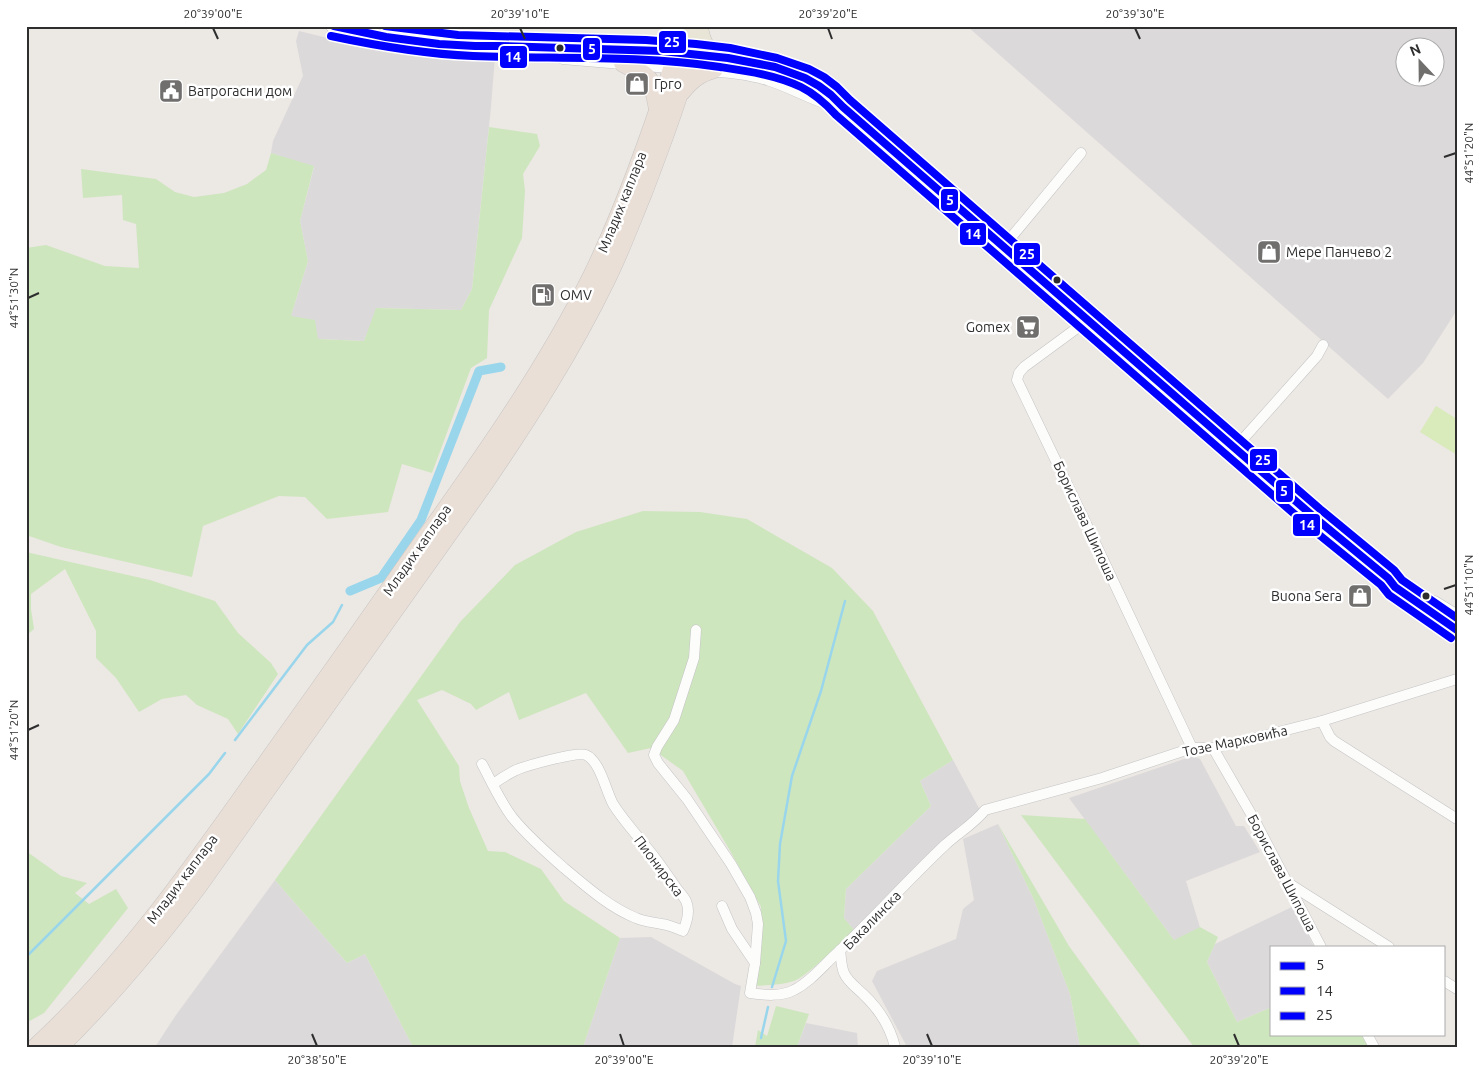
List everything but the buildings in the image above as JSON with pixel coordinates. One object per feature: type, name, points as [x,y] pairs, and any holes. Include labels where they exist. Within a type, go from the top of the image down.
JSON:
[{"type":"highway","name":"Младих каплара","points":[[61,1047],[146,953],[198,886],[483,486],[544,393],[607,280],[626,238],[678,97],[682,59]]},
{"type":"highway","name":"Младих каплара","points":[[89,992],[149,924],[185,876],[311,701],[517,406],[556,343],[592,274],[682,59]]},
{"type":"highway","points":[[624,62],[644,73],[652,82],[658,113]]},
{"type":"highway","points":[[678,97],[694,78],[720,63]]},
{"type":"highway","points":[[26,1045],[89,992]]},
{"type":"highway","points":[[36,1047],[89,992]]},
{"type":"main road","points":[[682,59],[683,26]]},
{"type":"main road","points":[[682,59],[698,26]]},
{"type":"main road","points":[[698,26],[705,44],[720,63]]},
{"type":"street","points":[[333,26],[403,40],[475,46],[582,59],[624,62],[682,59]]},
{"type":"street","points":[[475,46],[582,49],[720,63],[771,79],[829,104],[843,107],[1326,527],[1388,578],[1394,587],[1457,630]]},
{"type":"street","points":[[1004,246],[1081,153]]},
{"type":"street","name":"Борислава Шипоша","points":[[1088,320],[1024,367],[1017,380],[1192,748]]},
{"type":"street","points":[[1235,448],[1317,356],[1323,345]]},
{"type":"street","points":[[1388,578],[1398,581],[1457,617]]},
{"type":"street","points":[[696,630],[694,658],[674,720],[654,755],[658,763],[687,799],[731,864],[750,897],[758,924],[755,963],[750,992],[764,995],[793,991],[804,984],[840,950]]},
{"type":"street","name":"Тозе Марковића","points":[[985,810],[1102,778],[1192,748],[1213,748],[1322,721],[1457,678]]},
{"type":"street","points":[[1322,721],[1334,742],[1457,819]]},
{"type":"street","name":"Борислава Шипоша","points":[[1213,748],[1254,819],[1320,946]]},
{"type":"street","name":"Пионирска","points":[[482,764],[493,784],[512,817],[541,848],[596,895],[637,919],[649,923],[672,926],[684,931],[688,913],[687,904],[683,896],[623,818],[612,802],[600,772],[585,754],[576,754],[531,765],[515,771],[493,784]]},
{"type":"street","name":"Бакалинска","points":[[894,1047],[892,1034],[872,1002],[849,982],[844,972],[840,950],[946,844],[976,821],[985,810]]},
{"type":"street","points":[[1287,882],[1387,946]]},
{"type":"street","points":[[722,906],[732,930],[755,963]]},
{"type":"street","points":[[1446,982],[1457,989]]},
{"type":"shaded area","points":[[967,26],[1457,26],[1457,310],[1423,363],[1388,399]]},
{"type":"shaded area","points":[[299,31],[381,51],[432,55],[495,56],[472,289],[461,310],[377,308],[364,341],[318,339],[291,316],[308,261],[300,221],[314,167],[271,153],[273,141],[303,76],[296,41]]},
{"type":"shaded area","points":[[1193,756],[1200,759],[1236,826],[1244,826],[1260,852],[1186,881],[1201,931],[1174,940],[1069,798]]},
{"type":"shaded area","points":[[953,760],[981,812],[959,826],[854,930],[844,918],[846,889],[931,806],[920,781]]},
{"type":"shaded area","points":[[998,824],[1034,900],[1070,994],[1080,1047],[907,1047],[872,981],[877,971],[956,939],[963,909],[974,900],[963,839]]},
{"type":"shaded area","points":[[275,880],[347,963],[365,954],[413,1047],[155,1047],[176,1015]]},
{"type":"shaded area","points":[[1294,906],[1314,946],[1270,946],[1270,1008],[1237,1022],[1207,962],[1215,944]]},
{"type":"shaded area","points":[[651,937],[741,986],[732,1047],[583,1047],[620,938]]},
{"type":"shaded area","points":[[806,1023],[857,1033],[858,1047],[797,1047]]},
{"type":"green space","points":[[489,127],[537,134],[540,146],[523,174],[525,191],[522,238],[489,310],[487,358],[471,368],[432,473],[402,464],[388,512],[327,519],[305,497],[279,496],[203,526],[192,577],[61,547],[26,535],[26,248],[46,245],[105,266],[139,268],[136,224],[123,220],[122,195],[83,198],[81,169],[156,179],[175,192],[194,197],[224,193],[247,184],[266,170],[271,153],[314,166],[300,221],[308,261],[291,316],[315,320],[318,339],[364,341],[376,308],[461,310],[472,289]]},
{"type":"green space","points":[[1436,406],[1457,419],[1457,455],[1420,432]]},
{"type":"green space","points":[[643,511],[700,512],[747,519],[832,568],[873,611],[953,760],[920,781],[931,806],[846,889],[844,918],[854,930],[816,966],[800,978],[775,985],[755,986],[761,907],[683,771],[651,748],[628,753],[586,693],[519,720],[509,692],[476,710],[471,704],[442,690],[417,700],[459,766],[460,781],[469,808],[488,851],[505,852],[541,869],[564,901],[620,938],[583,1047],[413,1047],[365,954],[347,963],[275,880],[460,622],[515,565],[576,532]]},
{"type":"green space","points":[[26,552],[150,580],[215,601],[238,633],[271,663],[278,674],[238,734],[228,719],[197,705],[186,695],[162,699],[139,712],[116,678],[96,658],[96,631],[65,569],[31,594],[34,629],[26,636]]},
{"type":"green space","points":[[1021,815],[1085,819],[1174,940],[1200,927],[1218,937],[1207,962],[1237,1022],[1270,1008],[1270,1036],[1362,1036],[1368,1047],[1194,1047]]},
{"type":"green space","points":[[998,824],[1069,946],[1142,1047],[1080,1047],[1070,994],[1034,900]]},
{"type":"green space","points":[[26,851],[61,876],[87,883],[75,893],[89,904],[116,889],[128,908],[44,1013],[26,1023]]},
{"type":"green space","points":[[776,1006],[809,1014],[797,1047],[755,1047],[758,1030],[767,1036]]},
{"type":"waterway","points":[[350,591],[381,578],[421,520],[479,371],[501,367]]},
{"type":"waterway","points":[[772,987],[786,941],[778,881],[780,844],[792,776],[821,691],[845,601]]},
{"type":"waterway","points":[[235,740],[307,645],[333,622],[342,605]]},
{"type":"waterway","points":[[26,957],[209,774],[225,753]]},
{"type":"waterway","points":[[761,1038],[768,1007]]},
{"type":"transit line","name":"5","points":[[334,26],[386,37],[439,44],[662,51],[728,58],[775,67],[805,78],[831,95],[1314,517],[1388,578],[1395,587],[1457,630]]},
{"type":"transit line","name":"25","points":[[385,26],[458,35],[646,40],[696,44],[730,48],[777,58],[809,69],[824,77],[1320,509],[1394,570],[1402,580],[1457,618]]},
{"type":"transit line","name":"14","points":[[331,36],[402,49],[455,55],[628,59],[689,63],[761,74],[782,79],[801,87],[820,100],[1307,525],[1381,585],[1389,595],[1451,638]]},
{"type":"place","name":"Грго","points":[[637,84]]},
{"type":"place","name":"Ватрогасни дом","points":[[171,91]]},
{"type":"place","name":"Мере Панчево 2","points":[[1269,252]]},
{"type":"place","name":"OMV","points":[[543,295]]},
{"type":"place","name":"Gomex","points":[[1028,327]]},
{"type":"place","name":"Buona Sera","points":[[1360,596]]}]
